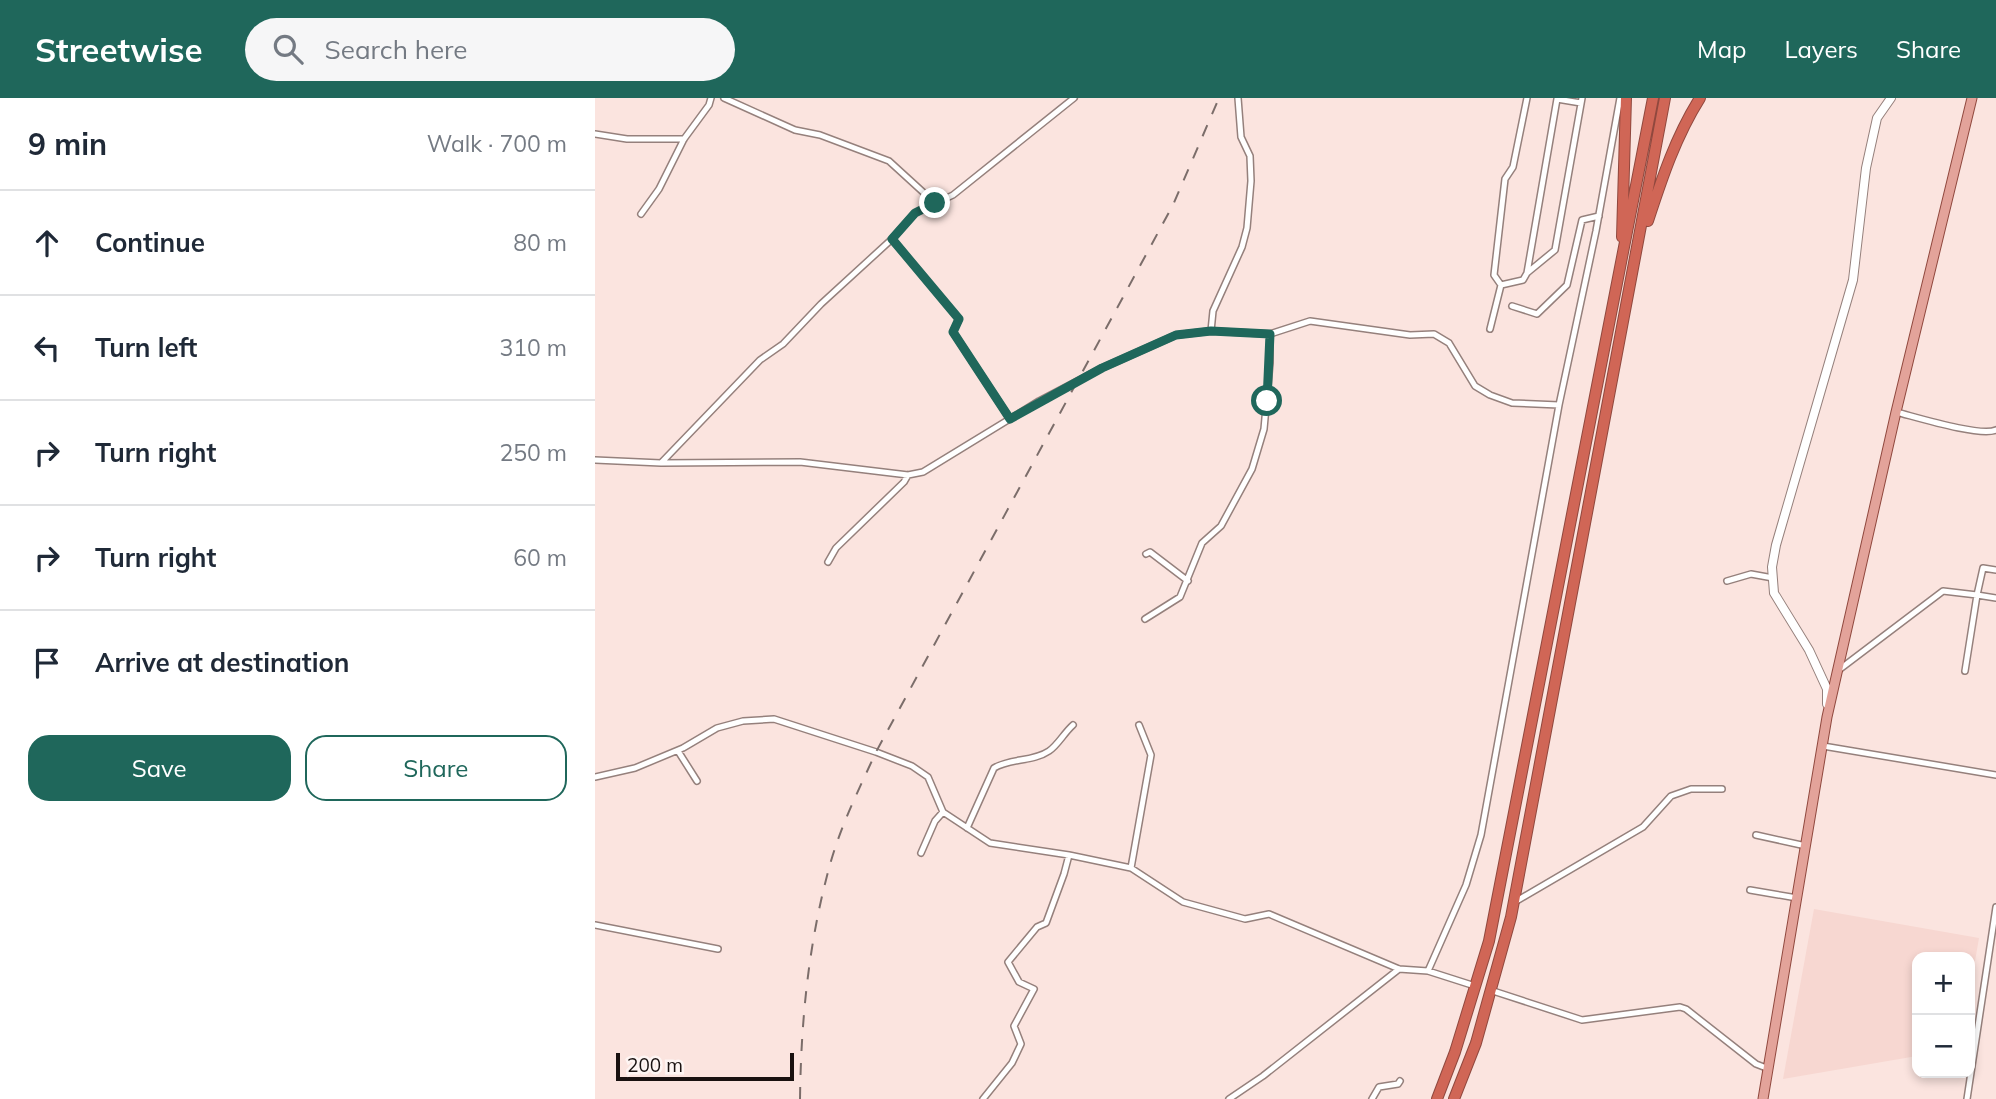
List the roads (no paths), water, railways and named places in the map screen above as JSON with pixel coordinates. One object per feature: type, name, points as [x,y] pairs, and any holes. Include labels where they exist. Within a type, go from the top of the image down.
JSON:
[{"type":"highway","points":[[1621,269],[1626,98]]},
{"type":"highway","points":[[1437,1099],[1455,1052],[1492,928],[1653,98]]},
{"type":"highway","points":[[1454,1099],[1476,1043],[1513,903],[1665,98]]},
{"type":"highway","points":[[1636,255],[1670,157],[1700,98]]},
{"type":"main road","points":[[1763,1099],[1828,717],[1896,412],[1972,98]]},
{"type":"street","points":[[641,214],[659,189],[684,139],[709,105],[711,98]]},
{"type":"street","points":[[725,98],[795,130],[820,135],[889,161],[935,203]]},
{"type":"street","points":[[661,463],[761,360],[783,344],[821,304],[892,239],[915,213],[953,195],[1075,98]]},
{"type":"street","points":[[1211,331],[1213,311],[1243,247],[1247,228],[1251,181],[1249,156],[1241,137],[1238,98]]},
{"type":"street","points":[[1490,329],[1501,285],[1494,275],[1505,180],[1513,167],[1527,98]]},
{"type":"street","points":[[1428,971],[1466,885],[1481,835],[1559,405],[1599,216],[1620,98]]},
{"type":"street","points":[[1828,717],[1827,688],[1809,650],[1774,593],[1772,567],[1776,545],[1853,280],[1865,168],[1877,118],[1891,98]]},
{"type":"street","points":[[1501,285],[1523,280],[1527,273],[1557,99],[1582,100],[1555,250],[1527,273]]},
{"type":"street","points":[[595,135],[627,139],[684,139]]},
{"type":"street","points":[[1512,306],[1537,314],[1567,285],[1582,220],[1599,216]]},
{"type":"street","points":[[892,239],[959,319],[953,332],[1010,419]]},
{"type":"street","points":[[595,460],[634,464],[800,463],[908,475],[923,472],[1039,401],[1140,350],[1176,335],[1211,331],[1270,334],[1310,321],[1410,335],[1434,334],[1449,343],[1475,386],[1490,396],[1512,403],[1559,405]]},
{"type":"street","points":[[1145,619],[1180,597],[1202,543],[1220,526],[1252,469],[1267,401],[1270,334]]},
{"type":"street","points":[[1896,412],[1961,428],[1990,432],[1996,430]]},
{"type":"street","points":[[828,562],[836,548],[908,475]]},
{"type":"street","points":[[1146,554],[1150,552],[1188,581]]},
{"type":"street","points":[[1965,671],[1983,568],[1996,570]]},
{"type":"street","points":[[1727,581],[1751,574],[1773,578]]},
{"type":"street","points":[[1838,670],[1943,591],[1996,598]]},
{"type":"street","points":[[595,777],[635,768],[678,751],[717,728],[743,721],[773,719],[912,766],[928,777],[943,812],[990,843],[1131,867],[1183,902],[1245,919],[1269,914],[1399,969],[1428,971],[1475,986]]},
{"type":"street","points":[[1131,867],[1151,755],[1139,725]]},
{"type":"street","points":[[967,828],[994,768],[1000,764],[1023,761],[1050,750],[1062,734],[1073,726]]},
{"type":"street","points":[[1823,746],[1996,775]]},
{"type":"street","points":[[678,751],[697,781]]},
{"type":"street","points":[[1513,903],[1643,827],[1671,796],[1691,789],[1722,789]]},
{"type":"street","points":[[921,853],[935,821],[943,812]]},
{"type":"street","points":[[1756,835],[1806,846]]},
{"type":"street","points":[[983,1099],[1012,1063],[1021,1044],[1014,1026],[1034,989],[1019,982],[1008,962],[1037,927],[1046,923],[1069,855]]},
{"type":"street","points":[[1750,890],[1797,898]]},
{"type":"street","points":[[1967,1099],[1996,907]]},
{"type":"street","points":[[595,925],[718,949]]},
{"type":"street","points":[[1229,1099],[1263,1076],[1399,969]]},
{"type":"street","points":[[1490,990],[1582,1020],[1680,1007],[1756,1064],[1769,1069]]},
{"type":"street","points":[[1372,1099],[1379,1087],[1398,1084],[1400,1081]]},
{"type":"railway","points":[[800,1099],[804,1009],[812,949],[823,890],[846,819],[876,752],[1173,205],[1219,98]]}]
